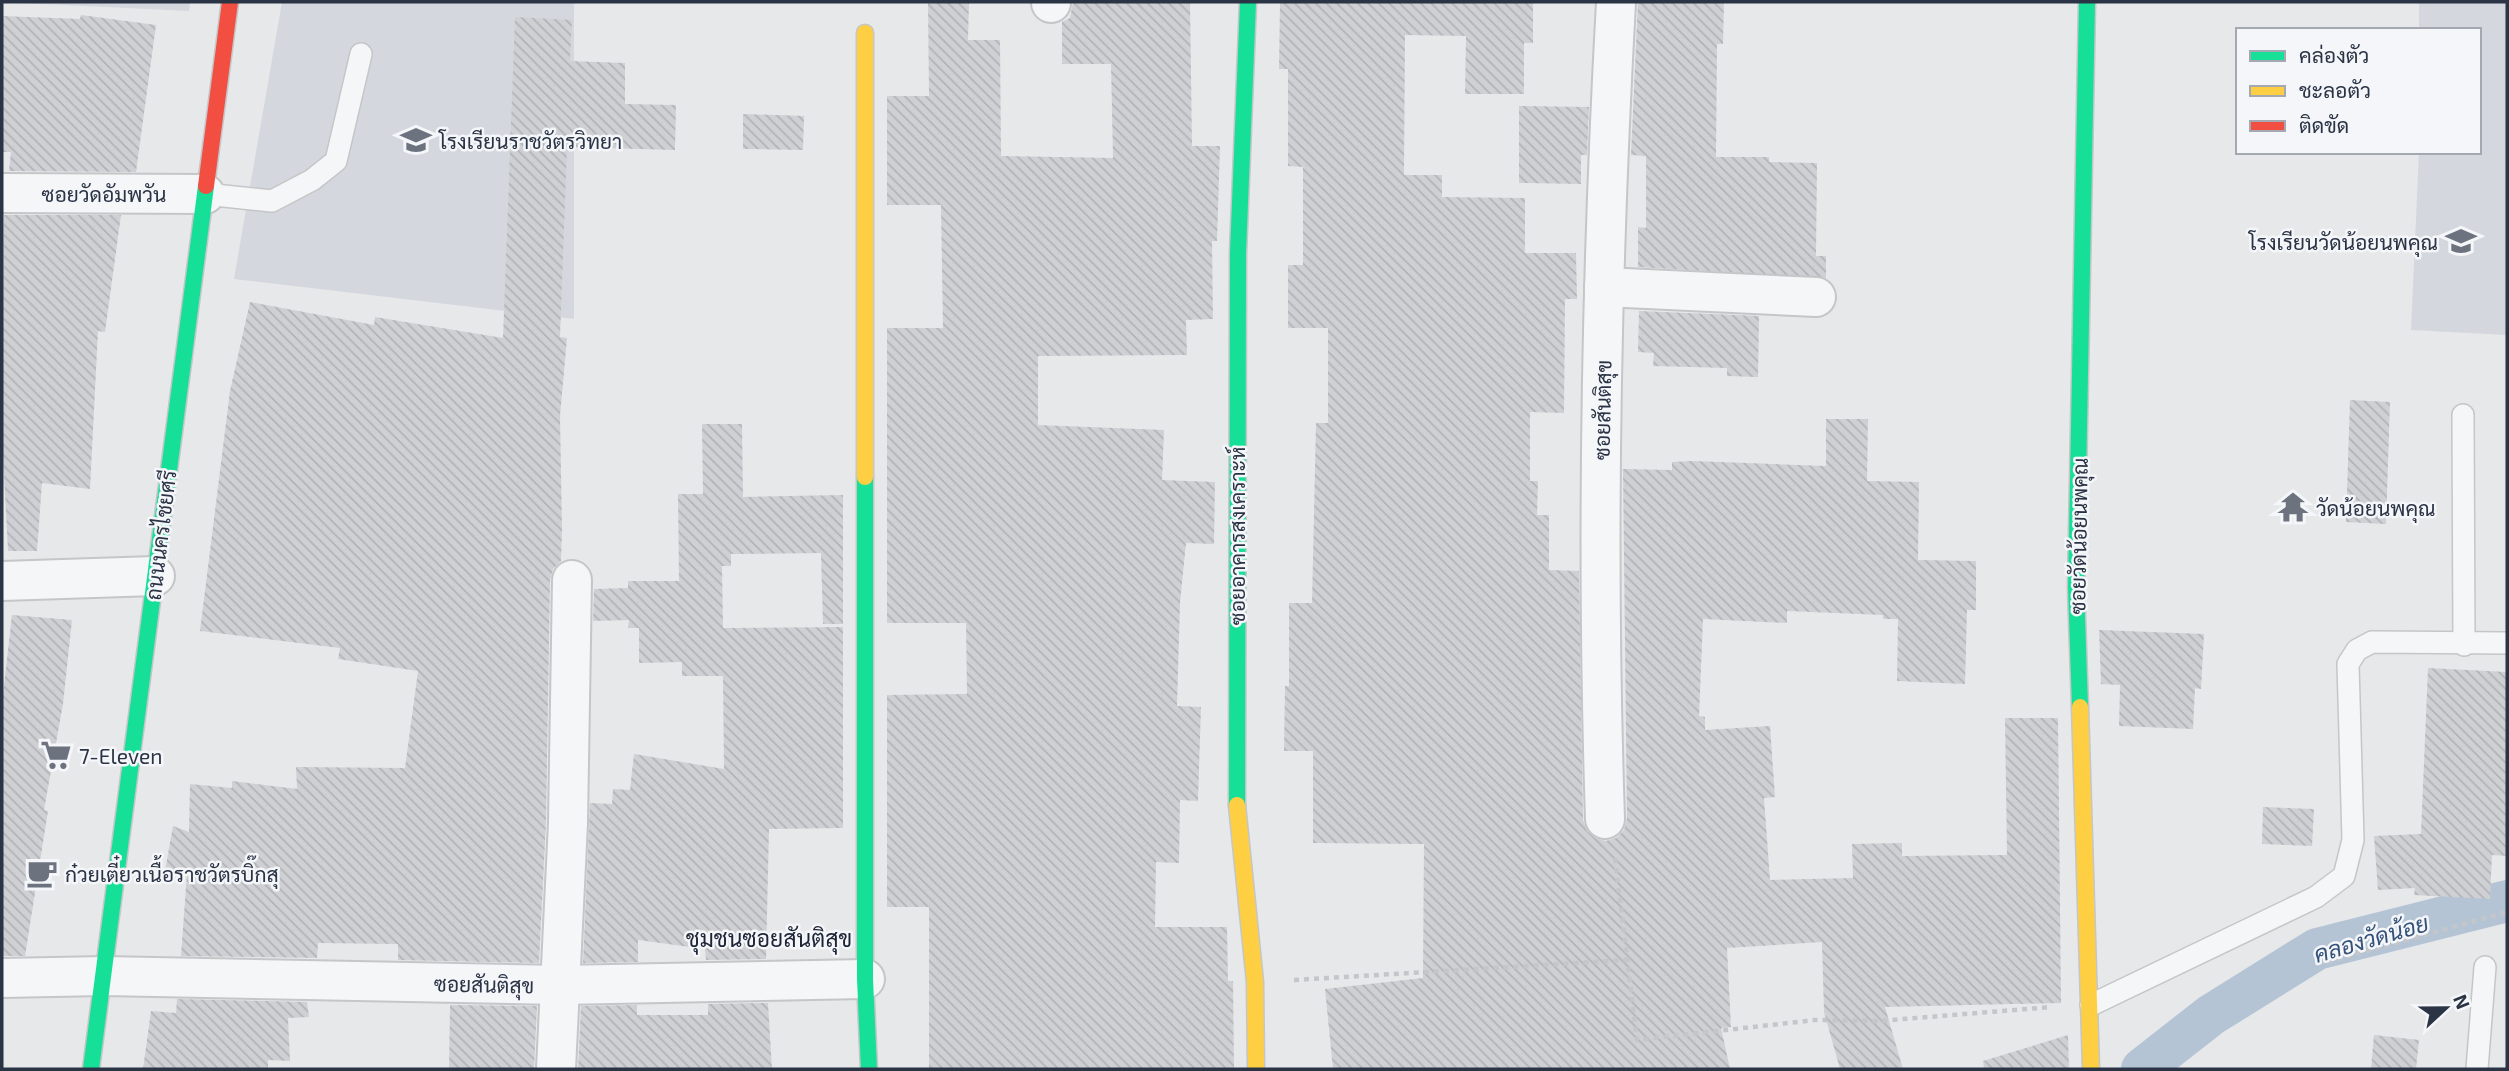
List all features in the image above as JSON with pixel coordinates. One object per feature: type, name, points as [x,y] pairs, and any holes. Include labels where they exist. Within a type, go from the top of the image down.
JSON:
[{"type":"street","name":"ถนนนครไชยศรี","points":[[91,1069],[230,2]]},
{"type":"street","name":"ซอยอาคารสงเคราะห์","points":[[1248,2],[1238,253],[1235,787],[1255,982],[1256,1069]]},
{"type":"street","name":"ซอยสันติสุข","points":[[1605,819],[1600,663],[1604,287],[1616,2]]},
{"type":"street","name":"ซอยวัดน้อยนพคุณ","points":[[2087,2],[2076,587],[2091,1069]]},
{"type":"street","points":[[865,33],[865,979],[869,1069]]},
{"type":"street","name":"ซอยวัดอัมพวัน","points":[[2,192],[205,194]]},
{"type":"street","points":[[1604,287],[1816,297]]},
{"type":"street","points":[[2,581],[155,576]]},
{"type":"street","points":[[556,1069],[568,823],[572,580]]},
{"type":"street","name":"ซอยสันติสุข","points":[[2,978],[104,976],[561,985],[865,979]]},
{"type":"lane","points":[[205,194],[272,201],[312,180],[336,161],[361,54]]},
{"type":"lane","points":[[2463,415],[2464,645]]},
{"type":"lane","points":[[2091,1005],[2316,897],[2344,876],[2353,840],[2348,664],[2357,650],[2372,642],[2464,645],[2507,643]]},
{"type":"lane","points":[[2477,1069],[2486,967]]},
{"type":"path","points":[[1605,819],[1613,842],[1637,1040],[1815,1020],[1879,1021],[2091,1005]]},
{"type":"path","points":[[2327,962],[2507,912]]},
{"type":"path","points":[[1255,982],[1627,960]]},
{"type":"shaded area","points":[[2,2],[190,2],[189,11]]},
{"type":"shaded area","name":"โรงเรียนราชวัตรวิทยา","points":[[282,2],[574,2],[574,319],[234,279]]},
{"type":"shaded area","name":"โรงเรียนวัดน้อยนพคุณ","points":[[2419,2],[2507,2],[2507,335],[2411,330],[2419,154],[2481,154],[2481,28],[2419,28]]},
{"type":"building","points":[[928,2],[969,2],[968,40],[1000,40],[1001,156],[1113,158],[1111,64],[1062,64],[1062,22],[1070,18],[1073,2],[1190,2],[1192,146],[1220,146],[1217,241],[1212,241],[1213,319],[1186,320],[1187,355],[1038,356],[1038,425],[1164,430],[1162,480],[1215,482],[1214,544],[1186,543],[1180,603],[1177,706],[1201,707],[1198,801],[1180,800],[1179,863],[1156,862],[1155,927],[1227,927],[1228,981],[1233,981],[1234,1069],[929,1069],[929,907],[887,907],[887,695],[967,694],[966,623],[887,623],[887,328],[943,328],[941,205],[887,205],[887,96],[929,96]]},
{"type":"building","points":[[1280,2],[1533,2],[1533,43],[1524,43],[1524,94],[1465,94],[1466,36],[1405,35],[1404,175],[1442,175],[1442,197],[1525,198],[1525,253],[1576,253],[1577,299],[1565,299],[1564,413],[1530,412],[1530,481],[1538,481],[1537,515],[1549,515],[1549,570],[1579,571],[1583,820],[1587,831],[1595,838],[1606,841],[1616,838],[1624,830],[1627,818],[1623,469],[1672,470],[1672,462],[1692,461],[1826,466],[1826,419],[1868,419],[1867,481],[1919,482],[1918,560],[1976,561],[1976,610],[1967,610],[1965,684],[1897,681],[1898,619],[1883,619],[1883,615],[1787,611],[1787,623],[1703,619],[1699,716],[1705,717],[1705,730],[1770,726],[1775,797],[1764,798],[1770,880],[1853,878],[1852,844],[1902,843],[1902,856],[2007,855],[2005,718],[2058,718],[2061,1003],[1885,1007],[1903,1069],[1840,1069],[1824,1012],[1822,942],[1727,948],[1731,1027],[1721,1028],[1730,1069],[1333,1069],[1325,989],[1423,978],[1424,844],[1313,843],[1313,751],[1284,751],[1285,686],[1289,686],[1289,603],[1312,603],[1316,423],[1328,423],[1328,328],[1288,328],[1288,265],[1303,265],[1303,167],[1288,166],[1288,69],[1279,69]]},
{"type":"building","points":[[1638,2],[1724,2],[1723,44],[1717,44],[1716,157],[1769,157],[1769,162],[1817,163],[1816,256],[1826,256],[1826,278],[1638,267],[1638,227],[1646,228],[1646,156],[1631,155]]},
{"type":"building","points":[[81,15],[156,25],[136,172],[9,171],[11,152],[2,152],[2,16],[80,19]]},
{"type":"building","points":[[515,17],[572,20],[570,61],[625,63],[625,104],[676,105],[675,150],[567,147],[560,337],[567,338],[560,416],[561,561],[553,569],[550,580],[546,822],[539,963],[398,960],[398,944],[318,943],[317,958],[181,956],[187,873],[165,871],[173,826],[189,832],[190,784],[232,788],[232,781],[297,789],[296,767],[405,768],[418,671],[338,659],[340,648],[200,631],[230,391],[250,302],[374,325],[375,317],[503,338]]},
{"type":"building","points":[[1519,106],[1589,107],[1587,155],[1581,155],[1581,184],[1519,183]]},
{"type":"building","points":[[743,114],[804,116],[803,150],[743,149]]},
{"type":"building","points":[[4,215],[121,215],[105,332],[98,331],[90,489],[42,483],[37,551],[8,551],[2,435]]},
{"type":"building","points":[[1639,311],[1759,316],[1758,377],[1727,376],[1727,368],[1653,366],[1654,353],[1638,352]]},
{"type":"building","points":[[2350,400],[2390,402],[2386,524],[2346,522]]},
{"type":"building","points":[[702,424],[742,424],[743,497],[843,495],[843,624],[823,624],[821,553],[731,554],[731,566],[722,566],[723,628],[843,627],[843,828],[769,829],[766,959],[706,960],[705,949],[638,940],[638,962],[583,963],[590,803],[612,804],[613,789],[630,790],[634,754],[724,769],[723,676],[682,676],[682,662],[639,663],[639,628],[628,628],[629,620],[593,621],[594,589],[628,588],[628,581],[679,581],[678,494],[703,494]]},
{"type":"building","points":[[12,615],[72,620],[63,704],[44,810],[48,811],[25,956],[2,956],[2,703]]},
{"type":"building","points":[[2099,630],[2204,634],[2201,689],[2195,688],[2193,729],[2119,726],[2120,685],[2101,684]]},
{"type":"building","points":[[2428,668],[2507,672],[2507,856],[2492,855],[2490,899],[2414,895],[2415,888],[2378,890],[2374,836],[2421,834]]},
{"type":"building","points":[[2263,807],[2314,809],[2312,846],[2262,844]]},
{"type":"building","points":[[177,999],[307,1002],[309,1017],[288,1018],[290,1061],[268,1060],[268,1069],[143,1069],[151,1011],[176,1013]]},
{"type":"building","points":[[768,1003],[772,1069],[578,1069],[581,1006],[637,1005],[637,1015],[708,1015],[708,1004]]},
{"type":"building","points":[[450,1005],[537,1006],[534,1069],[449,1069]]},
{"type":"building","points":[[2068,1035],[2069,1069],[1984,1069],[1983,1061]]},
{"type":"building","points":[[2374,1035],[2419,1040],[2416,1069],[2371,1069]]},
{"type":"waterway","name":"คลองวัดน้อย","points":[[2142,1069],[2211,1015],[2317,949],[2507,901]]},
{"type":"traffic: fast","points":[[1237,805],[1238,253],[1248,2]]},
{"type":"traffic: fast","points":[[2080,707],[2076,587],[2087,2]]},
{"type":"traffic: fast","points":[[91,1069],[206,186]]},
{"type":"traffic: fast","points":[[865,477],[865,979],[869,1069]]},
{"type":"traffic: slow","points":[[865,33],[865,477]]},
{"type":"traffic: slow","points":[[2080,707],[2091,1069]]},
{"type":"traffic: slow","points":[[1237,805],[1255,982],[1256,1069]]},
{"type":"traffic: jam","points":[[206,186],[230,2]]},
{"type":"place","name":"โรงเรียนราชวัตรวิทยา","points":[[416,140]]},
{"type":"place","name":"โรงเรียนวัดน้อยนพคุณ","points":[[2461,241]]},
{"type":"place","name":"วัดน้อยนพคุณ","points":[[2293,507]]},
{"type":"place","name":"7-Eleven","points":[[56,755]]},
{"type":"place","name":"ก๋วยเตี๋ยวเนื้อราชวัตรบิ๊กสุ","points":[[42,873]]},
{"type":"district","name":"ชุมชนซอยสันติสุข","points":[[769,938]]}]
